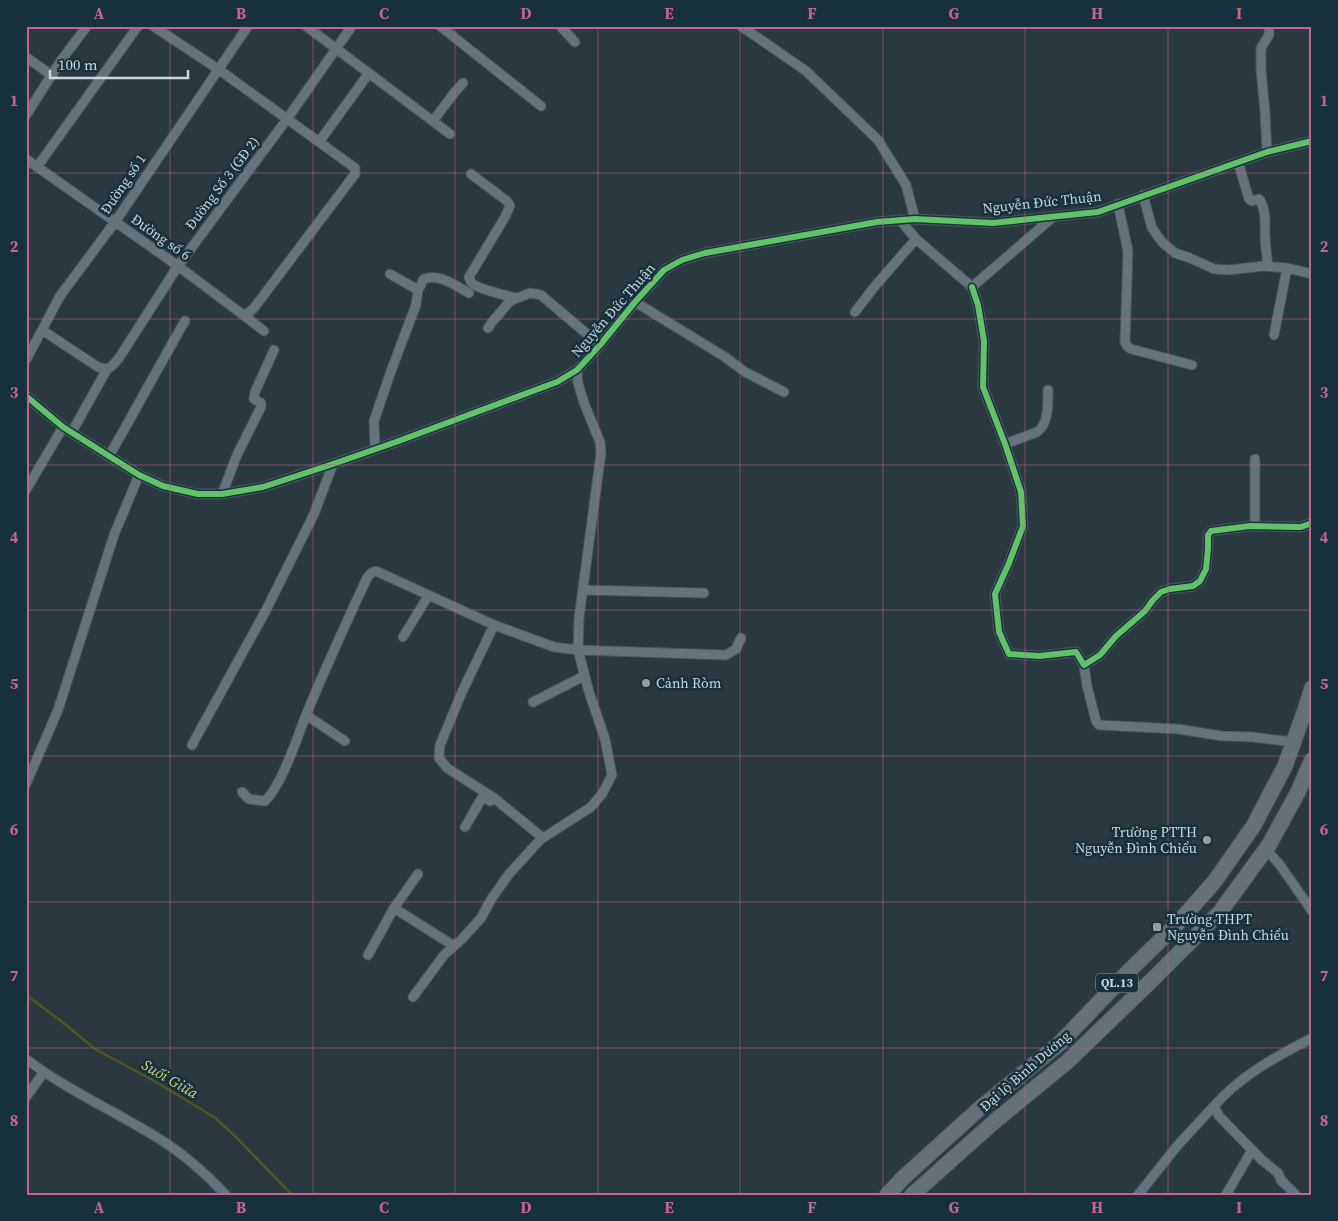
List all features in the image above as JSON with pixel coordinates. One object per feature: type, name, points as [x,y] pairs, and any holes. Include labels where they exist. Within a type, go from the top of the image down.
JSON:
[{"type":"highway","name":"Đại lộ Bình Dương","points":[[887,1195],[903,1178],[979,1110],[1059,1044],[1178,923],[1215,881],[1254,826],[1301,736],[1312,688]]},
{"type":"highway","name":"Đại lộ Bình Dương","points":[[912,1195],[995,1121],[1067,1062],[1220,912],[1266,849],[1298,792],[1312,760]]},
{"type":"street","points":[[26,114],[30,100],[53,75],[60,62],[87,26]]},
{"type":"street","points":[[37,167],[138,26]]},
{"type":"street","points":[[153,26],[218,69],[355,168],[355,174],[254,308],[247,314],[242,314]]},
{"type":"street","name":"Đường số 1","points":[[26,360],[60,296],[115,222],[248,26]]},
{"type":"street","points":[[306,26],[450,134]]},
{"type":"street","name":"Đường Số 3 (GĐ 2)","points":[[72,432],[107,369],[119,358],[178,266],[287,119],[352,26]]},
{"type":"street","points":[[440,26],[541,106]]},
{"type":"street","points":[[560,26],[575,42]]},
{"type":"street","points":[[741,26],[806,71],[878,140],[906,185],[915,219]]},
{"type":"street","points":[[1267,152],[1261,48],[1269,35],[1269,26]]},
{"type":"street","points":[[26,57],[53,75]]},
{"type":"street","points":[[319,142],[370,73]]},
{"type":"street","points":[[433,121],[463,83]]},
{"type":"street","name":"Nguyễn Đức Thuận","points":[[26,396],[64,427],[139,475],[163,486],[198,494],[222,494],[263,487],[375,449],[557,382],[576,370],[600,346],[635,302],[664,270],[682,260],[705,253],[877,222],[915,219],[992,223],[1098,212],[1267,152],[1312,141]]},
{"type":"street","name":"Đường số 6","points":[[26,159],[178,266],[264,332]]},
{"type":"street","points":[[1238,162],[1249,199],[1252,201],[1259,200],[1262,203],[1266,222],[1268,266]]},
{"type":"street","points":[[471,174],[507,201],[510,206],[469,277],[470,282],[473,285],[517,298]]},
{"type":"street","points":[[1143,195],[1152,228],[1162,242],[1175,253],[1214,269],[1229,270],[1268,266],[1312,274]]},
{"type":"street","points":[[1118,204],[1128,251],[1125,342],[1131,348],[1192,365]]},
{"type":"street","points":[[972,287],[1053,217]]},
{"type":"street","points":[[900,220],[916,239],[972,287],[978,305],[984,341],[983,387],[1021,492],[1023,526],[995,594],[999,632],[1009,654],[1039,656],[1076,652],[1084,665],[1087,686],[1096,721],[1099,725],[1178,729],[1222,736],[1301,736]]},
{"type":"street","points":[[855,312],[916,239]]},
{"type":"street","points":[[1274,335],[1287,268]]},
{"type":"street","points":[[390,274],[418,290]]},
{"type":"street","points":[[375,449],[374,420],[416,305],[418,290],[424,279],[428,277],[438,278],[469,293]]},
{"type":"street","points":[[488,328],[510,302],[530,292],[541,295],[600,346]]},
{"type":"street","points":[[635,302],[725,357],[745,372],[784,392]]},
{"type":"street","points":[[109,456],[185,321]]},
{"type":"street","points":[[42,330],[98,368],[107,369]]},
{"type":"street","points":[[222,494],[237,455],[261,407],[261,404],[254,399],[255,392],[274,350]]},
{"type":"street","points":[[413,997],[444,954],[462,939],[481,918],[509,874],[542,839],[591,806],[602,794],[612,774],[605,739],[584,676],[578,650],[578,618],[601,453],[600,442],[584,403],[576,370]]},
{"type":"street","points":[[1005,444],[1042,429],[1047,411],[1048,390]]},
{"type":"street","points":[[26,490],[64,427]]},
{"type":"street","points":[[1255,459],[1255,526]]},
{"type":"street","points":[[192,745],[266,612],[314,514],[333,464]]},
{"type":"street","points":[[26,784],[58,710],[114,535],[139,475]]},
{"type":"street","points":[[1084,665],[1100,655],[1116,636],[1146,611],[1161,592],[1193,586],[1200,581],[1206,569],[1208,535],[1211,530],[1255,526],[1301,527],[1312,523]]},
{"type":"street","points":[[242,792],[249,799],[265,801],[270,796],[285,766],[336,644],[371,573],[376,572],[494,625],[554,647],[578,650],[726,654],[736,649],[741,638]]},
{"type":"street","points":[[583,590],[704,593]]},
{"type":"street","points":[[403,637],[428,596]]},
{"type":"street","points":[[494,625],[462,692],[440,745],[439,758],[447,768],[494,798],[542,839]]},
{"type":"street","points":[[533,702],[584,676]]},
{"type":"street","points":[[306,715],[345,741]]},
{"type":"street","points":[[465,827],[483,796],[542,839]]},
{"type":"street","points":[[1266,849],[1280,865],[1312,910]]},
{"type":"street","points":[[368,955],[394,908],[418,874]]},
{"type":"street","points":[[394,908],[454,946]]},
{"type":"street","points":[[1138,1195],[1177,1146],[1222,1097],[1243,1079],[1286,1051],[1312,1038]]},
{"type":"street","points":[[26,1059],[67,1086],[149,1132],[173,1148],[206,1175],[226,1195]]},
{"type":"street","points":[[26,1097],[44,1072]]},
{"type":"street","points":[[1214,1106],[1219,1116],[1262,1160],[1278,1173],[1281,1180],[1296,1195]]},
{"type":"street","points":[[1226,1195],[1252,1150]]},
{"type":"waterway","name":"Suối Giữa","points":[[26,995],[95,1049],[156,1082],[214,1117],[292,1195]]},
{"type":"cycle path","points":[[26,396],[63,427],[139,475],[163,486],[198,494],[222,494],[263,487],[396,442],[557,382],[577,370],[664,270],[682,260],[705,253],[877,222],[915,219],[993,223],[1098,212],[1267,152],[1312,141]]},
{"type":"cycle path","points":[[972,287],[978,305],[984,341],[983,387],[1021,492],[1023,526],[995,594],[999,632],[1009,654],[1039,656],[1076,652],[1084,665],[1100,655],[1116,636],[1145,611],[1161,592],[1193,586],[1200,581],[1206,569],[1208,535],[1211,531],[1250,526],[1301,527],[1312,523]]},
{"type":"place","name":"Cảnh Ròm","points":[[646,683]]},
{"type":"place","name":"Trường PTTH Nguyễn Đình Chiểu","points":[[1207,840]]},
{"type":"place","name":"Trường THPT Nguyễn Đình Chiểu","points":[[1157,927]]}]
